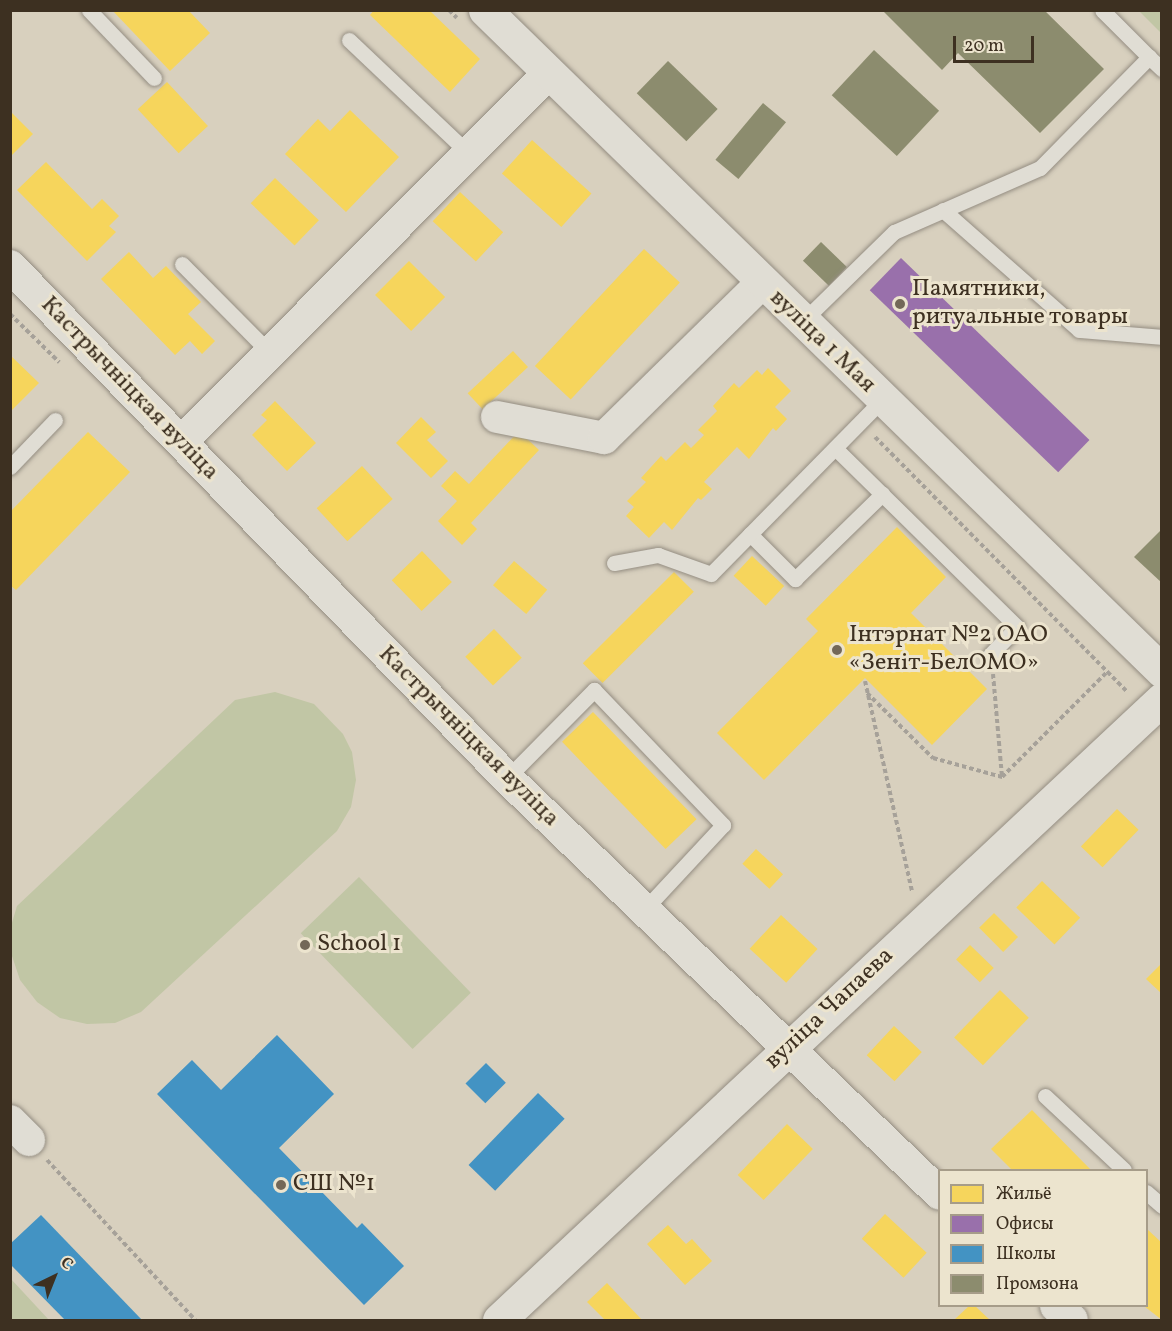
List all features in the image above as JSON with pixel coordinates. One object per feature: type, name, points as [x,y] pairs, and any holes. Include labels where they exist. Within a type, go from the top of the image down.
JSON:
[{"type":"main road","name":"вуліца 1 Мая","points":[[485,10],[802,322],[872,411],[1161,671]]},
{"type":"main road","name":"вуліца Чапаева","points":[[499,1320],[1161,699]]},
{"type":"street","points":[[181,442],[549,73]]},
{"type":"street","name":"Кастрычніцкая вуліца","points":[[10,266],[507,778],[938,1193]]},
{"type":"street","points":[[497,417],[604,438],[762,283]]},
{"type":"street","points":[[1058,1307],[1072,1320]]},
{"type":"lane","points":[[89,10],[154,78]]},
{"type":"lane","points":[[1102,10],[1161,69]]},
{"type":"lane","points":[[349,40],[469,154]]},
{"type":"lane","points":[[802,322],[894,232],[1040,168],[1149,57]]},
{"type":"lane","points":[[943,210],[1079,330],[1161,337]]},
{"type":"lane","points":[[182,264],[271,354]]},
{"type":"lane","points":[[614,563],[658,555],[711,574],[872,411]]},
{"type":"lane","points":[[10,467],[55,420]]},
{"type":"lane","points":[[835,448],[1017,627],[990,655]]},
{"type":"lane","points":[[750,534],[795,579],[882,494]]},
{"type":"lane","points":[[507,778],[594,690],[723,825],[644,910]]},
{"type":"lane","points":[[1045,1096],[1123,1169]]},
{"type":"lane","points":[[1148,1194],[1161,1206]]},
{"type":"path","points":[[872,411],[1107,672],[1002,777]]},
{"type":"path","points":[[990,655],[1002,777]]},
{"type":"path","points":[[865,681],[914,902]]},
{"type":"path","points":[[867,693],[933,758],[1002,777]]},
{"type":"path","points":[[20,1130],[193,1320]]},
{"type":"green space","points":[[1139,11],[1161,11],[1161,33]]},
{"type":"green space","points":[[275,692],[314,704],[343,734],[352,752],[356,780],[351,807],[337,831],[141,1012],[115,1023],[87,1024],[60,1018],[37,1002],[20,980],[11,953],[11,926],[17,906],[235,700]]},
{"type":"green space","points":[[359,877],[471,993],[413,1049],[301,933]]},
{"type":"green space","points":[[11,1279],[49,1320],[11,1320]]},
{"type":"building: Жильё","points":[[112,10],[188,10],[210,33],[170,71]]},
{"type":"building: Жильё","points":[[374,10],[429,10],[480,59],[450,92],[370,15]]},
{"type":"building: Жильё","points":[[167,82],[208,126],[179,153],[138,109]]},
{"type":"building: Жильё","points":[[350,110],[399,157],[346,212],[285,154],[318,119],[330,131]]},
{"type":"building: Жильё","points":[[10,111],[33,134],[10,157]]},
{"type":"building: Жильё","points":[[532,140],[591,194],[561,227],[502,173]]},
{"type":"building: Жильё","points":[[46,162],[92,209],[102,199],[119,216],[109,226],[116,232],[87,261],[17,190]]},
{"type":"building: Жильё","points":[[275,178],[319,220],[295,246],[251,203]]},
{"type":"building: Жильё","points":[[460,192],[503,232],[476,261],[433,221]]},
{"type":"building: Жильё","points":[[644,249],[680,282],[571,399],[535,366]]},
{"type":"building: Жильё","points":[[129,252],[153,278],[166,266],[201,302],[188,314],[215,341],[202,354],[190,341],[175,355],[101,279]]},
{"type":"building: Жильё","points":[[409,261],[445,297],[411,331],[375,295]]},
{"type":"building: Жильё","points":[[513,351],[528,367],[483,409],[468,393]]},
{"type":"building: Жильё","points":[[10,355],[39,383],[10,412]]},
{"type":"building: Жильё","points":[[768,368],[791,391],[775,407],[787,419],[776,431],[773,428],[749,459],[737,447],[704,482],[712,489],[701,500],[698,498],[672,530],[664,522],[649,538],[626,516],[634,507],[627,501],[646,482],[641,478],[661,456],[666,461],[685,442],[691,448],[704,435],[698,430],[717,411],[713,406],[734,383],[739,388],[757,370],[762,375]]},
{"type":"building: Жильё","points":[[275,401],[316,443],[287,471],[252,435],[267,420],[261,415]]},
{"type":"building: Жильё","points":[[421,417],[436,432],[427,440],[448,461],[431,478],[396,443]]},
{"type":"building: Жильё","points":[[519,431],[539,450],[471,523],[477,529],[462,545],[438,521],[457,501],[441,486],[455,471],[469,484]]},
{"type":"building: Жильё","points":[[88,432],[130,472],[16,590],[10,585],[10,512]]},
{"type":"building: Жильё","points":[[362,466],[393,499],[347,541],[317,508]]},
{"type":"building: Жильё","name":"Інтэрнат №2 ОАО «Зеніт-БелОМО»","points":[[897,527],[946,577],[911,613],[987,689],[932,745],[865,678],[764,780],[717,733],[818,631],[806,619]]},
{"type":"building: Жильё","points":[[422,551],[452,582],[422,611],[392,580]]},
{"type":"building: Жильё","points":[[752,556],[784,586],[766,606],[734,576]]},
{"type":"building: Жильё","points":[[514,561],[547,590],[526,614],[493,585]]},
{"type":"building: Жильё","points":[[674,572],[694,592],[603,683],[583,663]]},
{"type":"building: Жильё","points":[[494,629],[522,658],[493,686],[465,657]]},
{"type":"building: Жильё","points":[[593,712],[697,819],[666,849],[562,742]]},
{"type":"building: Жильё","points":[[1117,809],[1139,830],[1102,867],[1081,846]]},
{"type":"building: Жильё","points":[[756,849],[783,874],[769,889],[742,864]]},
{"type":"building: Жильё","points":[[1042,881],[1080,918],[1054,944],[1016,908]]},
{"type":"building: Жильё","points":[[994,913],[1018,937],[1003,952],[979,928]]},
{"type":"building: Жильё","points":[[781,915],[818,949],[786,983],[750,949]]},
{"type":"building: Жильё","points":[[970,945],[994,968],[980,982],[956,959]]},
{"type":"building: Жильё","points":[[1162,963],[1162,994],[1146,979]]},
{"type":"building: Жильё","points":[[1000,990],[1029,1018],[983,1065],[954,1037]]},
{"type":"building: Жильё","points":[[894,1026],[922,1052],[895,1081],[867,1055]]},
{"type":"building: Жильё","points":[[1032,1110],[1090,1169],[1011,1169],[991,1149]]},
{"type":"building: Жильё","points":[[787,1124],[813,1149],[764,1200],[738,1175]]},
{"type":"building: Жильё","points":[[885,1214],[927,1253],[903,1278],[862,1239]]},
{"type":"building: Жильё","points":[[668,1225],[686,1244],[692,1239],[712,1261],[685,1285],[647,1244]]},
{"type":"building: Жильё","points":[[1148,1230],[1162,1243],[1162,1320],[1145,1307],[1148,1307]]},
{"type":"building: Жильё","points":[[607,1283],[642,1320],[605,1320],[587,1302]]},
{"type":"building: Жильё","points":[[968,1307],[976,1307],[990,1320],[954,1320]]},
{"type":"building: Офисы","points":[[901,258],[1089,440],[1058,472],[870,290]]},
{"type":"building: Школы","name":"СШ №1","points":[[277,1035],[334,1094],[279,1148],[357,1228],[362,1223],[404,1266],[364,1305],[157,1094],[192,1060],[221,1090]]},
{"type":"building: Школы","points":[[486,1063],[506,1083],[485,1103],[465,1084]]},
{"type":"building: Школы","points":[[538,1093],[565,1119],[495,1191],[469,1165]]},
{"type":"building: Школы","points":[[41,1215],[142,1320],[65,1320],[10,1264],[10,1244]]},
{"type":"building: Промзона","points":[[882,10],[1044,10],[1104,69],[1040,133],[958,53],[942,70]]},
{"type":"building: Промзона","points":[[874,50],[939,111],[897,156],[832,95]]},
{"type":"building: Промзона","points":[[668,61],[718,109],[686,141],[637,93]]},
{"type":"building: Промзона","points":[[763,103],[786,122],[738,179],[715,160]]},
{"type":"building: Промзона","points":[[821,242],[847,267],[829,286],[803,261]]},
{"type":"building: Промзона","points":[[1162,529],[1162,583],[1134,557]]},
{"type":"place","name":"Памятники, ритуальные товары","points":[[900,304]]},
{"type":"place","name":"Інтэрнат №2 ОАО «Зеніт-БелОМО»","points":[[837,650]]},
{"type":"place","name":"School 1","points":[[305,945]]},
{"type":"place","name":"СШ №1","points":[[281,1185]]}]
